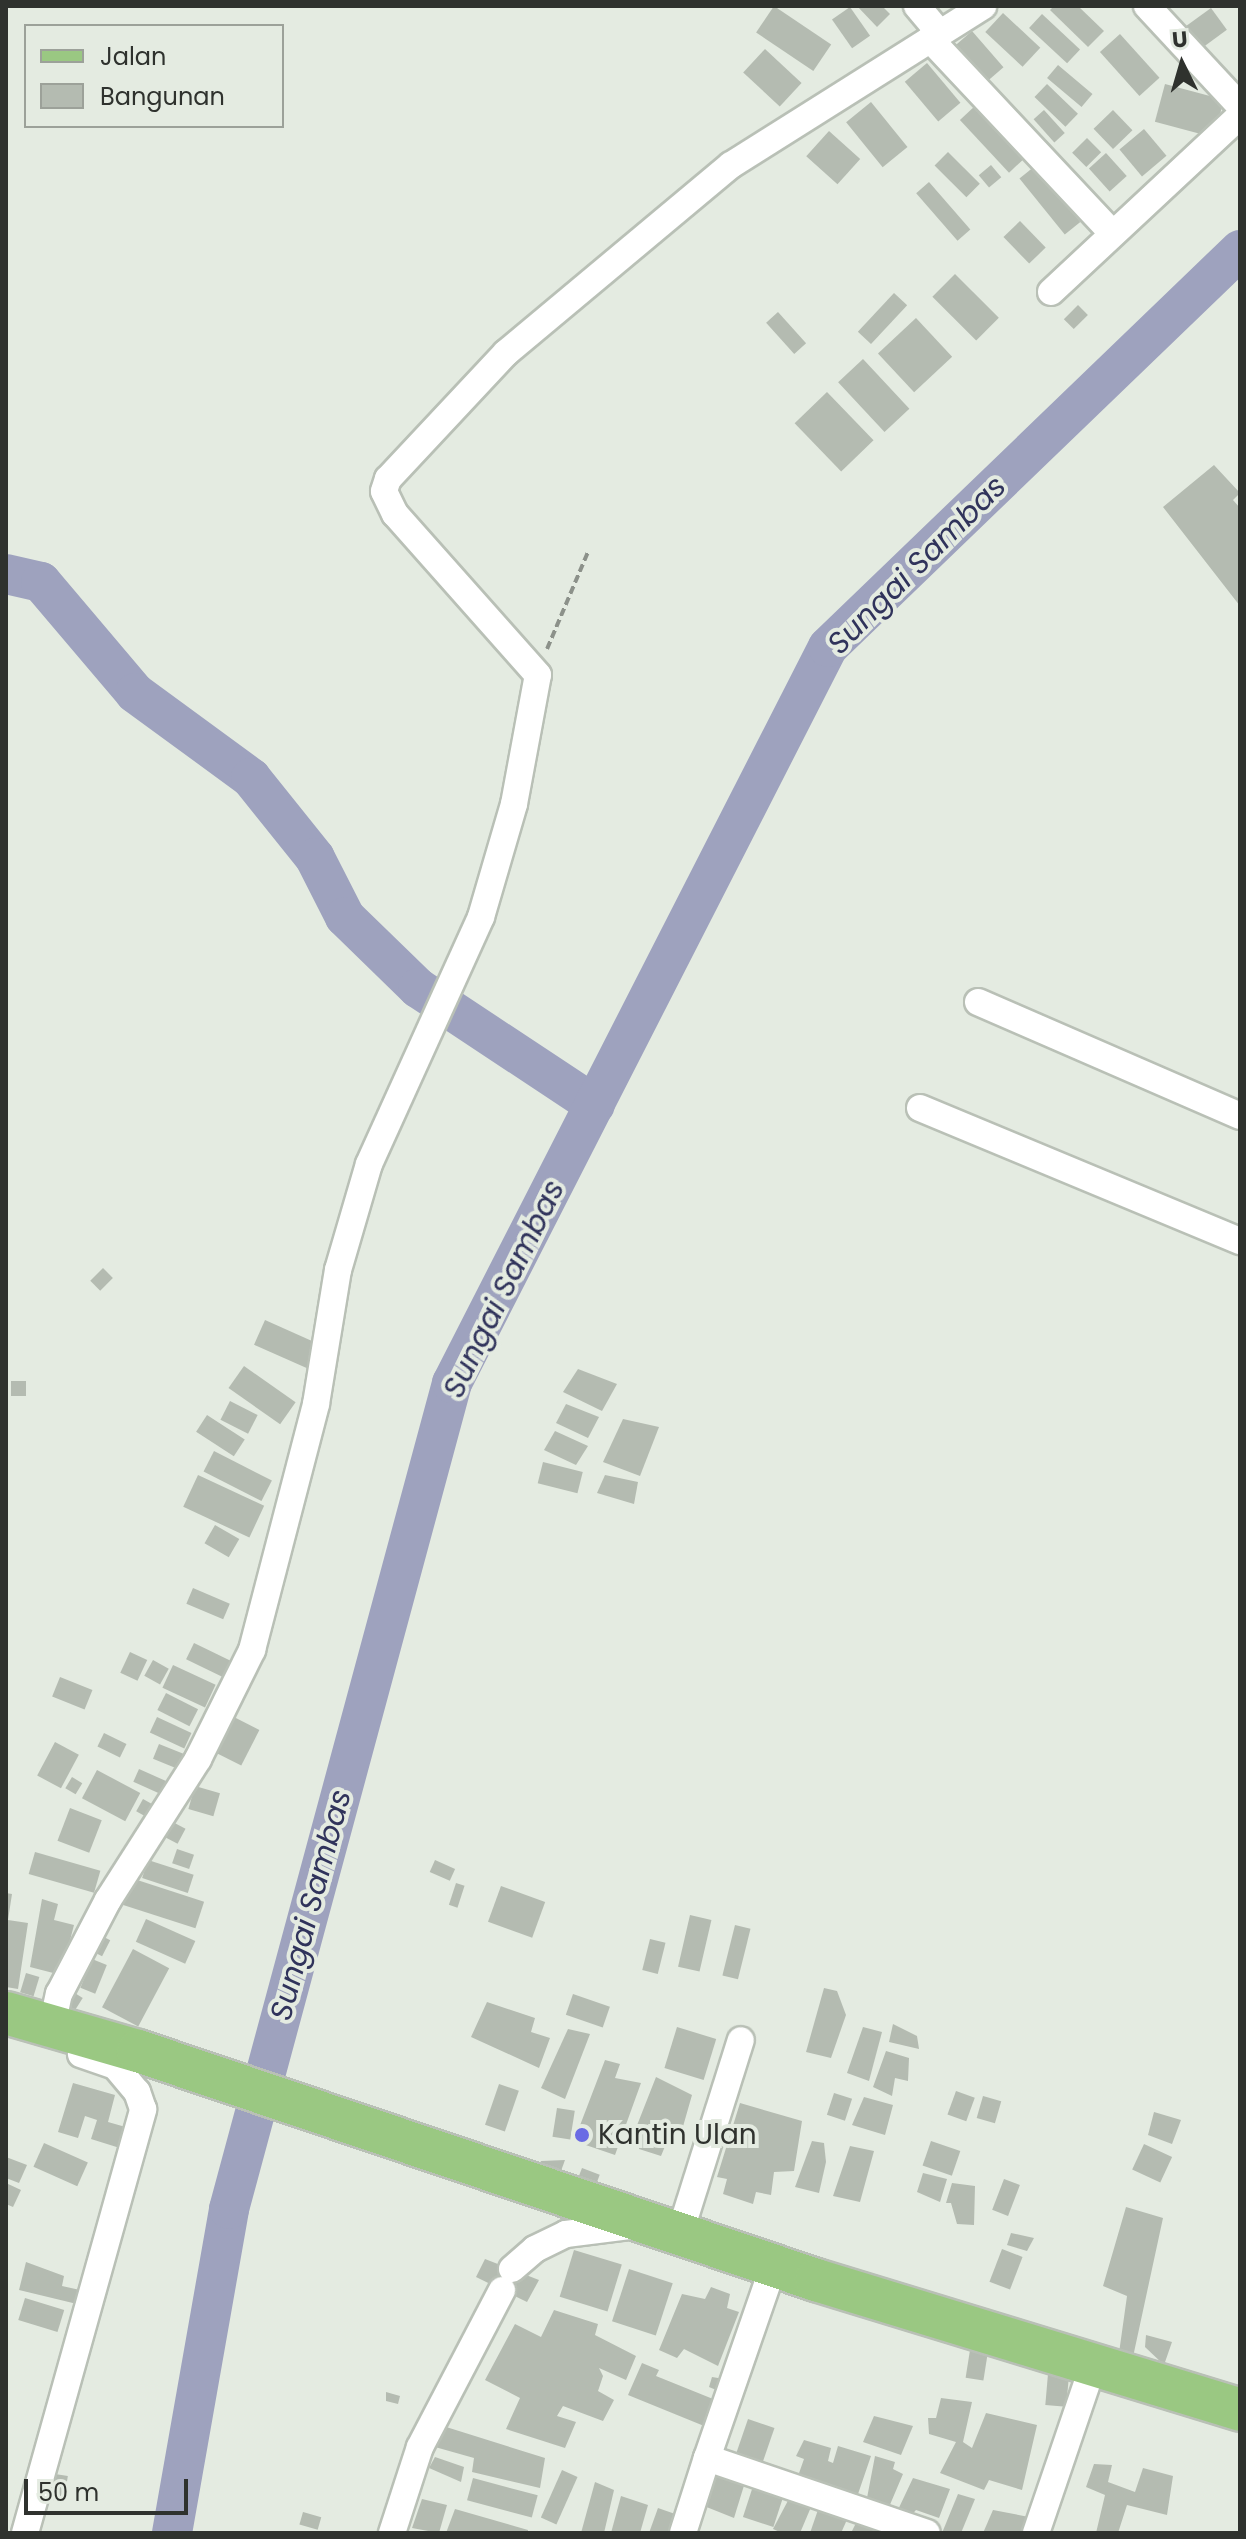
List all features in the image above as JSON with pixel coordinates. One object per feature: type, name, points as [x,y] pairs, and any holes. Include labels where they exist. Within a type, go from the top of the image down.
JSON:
[{"type":"main road","points":[[6,2013],[103,2040],[774,2265],[1240,2410]]},
{"type":"street","points":[[917,6],[934,36],[1112,233]]},
{"type":"street","points":[[52,2026],[59,1994],[108,1900],[198,1759],[252,1650],[316,1404],[343,1250],[369,1164],[500,862],[538,675],[395,514],[384,491],[388,479],[506,353],[669,215],[769,138],[983,6]]},
{"type":"street","points":[[1147,6],[1240,106]]},
{"type":"street","points":[[1051,292],[1240,116]]},
{"type":"street","points":[[978,1002],[1240,1116]]},
{"type":"street","points":[[920,1108],[1240,1241]]},
{"type":"street","points":[[6,2030],[115,2066],[137,2092],[143,2109],[25,2533]]},
{"type":"street","points":[[392,2533],[420,2447],[507,2280],[535,2249],[566,2234],[608,2226],[668,2230],[741,2040]]},
{"type":"street","points":[[683,2533],[774,2265]]},
{"type":"street","points":[[1036,2533],[1093,2366]]},
{"type":"street","points":[[707,2458],[927,2533]]},
{"type":"path","points":[[538,675],[588,552]]},
{"type":"building","points":[[774,6],[831,45],[813,71],[756,33]]},
{"type":"building","points":[[857,6],[882,6],[890,14],[877,27]]},
{"type":"building","points":[[1054,6],[1078,6],[1104,31],[1088,47],[1050,10]]},
{"type":"building","points":[[850,7],[870,36],[852,48],[832,20]]},
{"type":"building","points":[[1211,8],[1227,30],[1201,49],[1185,27]]},
{"type":"building","points":[[1003,13],[1040,48],[1023,67],[985,32]]},
{"type":"building","points":[[1042,14],[1080,49],[1067,63],[1029,28]]},
{"type":"building","points":[[972,31],[1003,67],[982,86],[951,49]]},
{"type":"building","points":[[1120,34],[1159,78],[1139,96],[1100,52]]},
{"type":"building","points":[[765,49],[802,83],[780,107],[743,72]]},
{"type":"building","points":[[927,63],[960,103],[938,121],[905,82]]},
{"type":"building","points":[[1058,65],[1092,94],[1082,107],[1047,78]]},
{"type":"building","points":[[1047,84],[1078,114],[1065,127],[1034,97]]},
{"type":"building","points":[[1165,84],[1224,100],[1214,137],[1155,122]]},
{"type":"building","points":[[871,102],[908,147],[883,167],[846,122]]},
{"type":"building","points":[[976,105],[1025,158],[1009,173],[960,120]]},
{"type":"building","points":[[1044,110],[1065,133],[1054,142],[1034,119]]},
{"type":"building","points":[[1113,110],[1132,130],[1113,149],[1094,129]]},
{"type":"building","points":[[1144,129],[1166,156],[1142,176],[1119,150]]},
{"type":"building","points":[[829,131],[860,159],[837,184],[806,156]]},
{"type":"building","points":[[1087,138],[1101,152],[1086,167],[1072,153]]},
{"type":"building","points":[[948,152],[980,184],[966,197],[935,165]]},
{"type":"building","points":[[1106,153],[1127,176],[1110,191],[1089,168]]},
{"type":"building","points":[[991,165],[1001,177],[989,188],[979,175]]},
{"type":"building","points":[[1035,166],[1080,222],[1065,235],[1019,179]]},
{"type":"building","points":[[929,182],[970,230],[958,241],[916,193]]},
{"type":"building","points":[[1020,221],[1046,248],[1029,264],[1003,237]]},
{"type":"building","points":[[955,274],[999,318],[976,340],[932,297]]},
{"type":"building","points":[[894,293],[907,305],[871,344],[858,332]]},
{"type":"building","points":[[1078,305],[1088,315],[1074,329],[1064,319]]},
{"type":"building","points":[[778,312],[806,343],[794,354],[766,323]]},
{"type":"building","points":[[916,318],[952,357],[914,392],[878,353]]},
{"type":"building","points":[[863,359],[909,409],[885,432],[838,382]]},
{"type":"building","points":[[827,392],[874,440],[841,471],[795,423]]},
{"type":"building","points":[[1214,465],[1240,493],[1233,500],[1240,508],[1240,606],[1163,507]]},
{"type":"building","points":[[103,1268],[113,1278],[100,1291],[90,1281]]},
{"type":"building","points":[[265,1320],[320,1344],[309,1369],[254,1345]]},
{"type":"building","points":[[244,1366],[296,1402],[280,1424],[229,1388]]},
{"type":"building","points":[[578,1369],[617,1384],[602,1411],[563,1392]]},
{"type":"building","points":[[11,1381],[26,1381],[26,1396],[11,1396]]},
{"type":"building","points":[[230,1401],[258,1415],[248,1434],[220,1420]]},
{"type":"building","points":[[566,1404],[599,1417],[588,1438],[556,1423]]},
{"type":"building","points":[[207,1415],[245,1440],[234,1456],[196,1432]]},
{"type":"building","points":[[623,1419],[659,1427],[640,1476],[603,1462]]},
{"type":"building","points":[[555,1431],[588,1446],[576,1465],[544,1450]]},
{"type":"building","points":[[214,1451],[272,1481],[261,1501],[204,1471]]},
{"type":"building","points":[[543,1462],[583,1472],[577,1493],[538,1483]]},
{"type":"building","points":[[198,1475],[264,1506],[249,1538],[183,1507]]},
{"type":"building","points":[[605,1475],[638,1482],[634,1504],[597,1493]]},
{"type":"building","points":[[215,1525],[239,1539],[229,1557],[204,1543]]},
{"type":"building","points":[[193,1588],[230,1604],[223,1619],[186,1604]]},
{"type":"building","points":[[194,1643],[240,1665],[232,1682],[186,1659]]},
{"type":"building","points":[[130,1652],[147,1660],[137,1681],[120,1673]]},
{"type":"building","points":[[153,1660],[169,1669],[160,1684],[144,1676]]},
{"type":"building","points":[[173,1665],[216,1685],[205,1708],[162,1688]]},
{"type":"building","points":[[60,1677],[92,1690],[85,1710],[52,1696]]},
{"type":"building","points":[[166,1693],[198,1709],[189,1726],[157,1710]]},
{"type":"building","points":[[230,1715],[259,1730],[241,1766],[212,1751]]},
{"type":"building","points":[[157,1717],[191,1733],[184,1748],[150,1732]]},
{"type":"building","points":[[104,1733],[126,1744],[120,1757],[97,1746]]},
{"type":"building","points":[[55,1742],[79,1755],[61,1788],[37,1776]]},
{"type":"building","points":[[159,1744],[186,1755],[180,1770],[153,1759]]},
{"type":"building","points":[[139,1769],[175,1785],[169,1798],[133,1782]]},
{"type":"building","points":[[97,1770],[140,1793],[125,1821],[82,1798]]},
{"type":"building","points":[[72,1777],[82,1783],[76,1794],[65,1788]]},
{"type":"building","points":[[195,1786],[220,1793],[213,1816],[188,1809]]},
{"type":"building","points":[[143,1799],[163,1810],[156,1822],[136,1811]]},
{"type":"building","points":[[70,1808],[102,1820],[89,1853],[57,1841]]},
{"type":"building","points":[[167,1819],[186,1829],[178,1844],[159,1834]]},
{"type":"building","points":[[177,1849],[194,1855],[189,1869],[172,1863]]},
{"type":"building","points":[[35,1852],[100,1871],[94,1893],[29,1874]]},
{"type":"building","points":[[148,1860],[194,1875],[188,1893],[142,1878]]},
{"type":"building","points":[[435,1860],[455,1869],[450,1881],[430,1872]]},
{"type":"building","points":[[128,1877],[204,1902],[195,1928],[119,1904]]},
{"type":"building","points":[[456,1883],[465,1886],[457,1908],[449,1905]]},
{"type":"building","points":[[501,1886],[545,1902],[532,1938],[488,1922]]},
{"type":"building","points":[[6,1893],[12,1894],[8,1920],[28,1923],[18,1989],[6,1987]]},
{"type":"building","points":[[42,1899],[58,1904],[54,1920],[74,1925],[61,1975],[30,1967]]},
{"type":"building","points":[[690,1915],[711,1920],[700,1972],[678,1967]]},
{"type":"building","points":[[146,1919],[195,1941],[185,1964],[136,1942]]},
{"type":"building","points":[[735,1925],[751,1929],[738,1979],[722,1975]]},
{"type":"building","points":[[96,1933],[110,1940],[102,1956],[88,1949]]},
{"type":"building","points":[[650,1939],[666,1943],[658,1974],[642,1970]]},
{"type":"building","points":[[133,1949],[169,1968],[138,2027],[102,2007]]},
{"type":"building","points":[[92,1959],[107,1965],[95,1994],[80,1988]]},
{"type":"building","points":[[26,1973],[39,1977],[34,1996],[20,1992]]},
{"type":"building","points":[[824,1988],[837,1991],[846,2015],[831,2058],[806,2052]]},
{"type":"building","points":[[70,1990],[83,1998],[74,2012],[61,2004]]},
{"type":"building","points":[[573,1994],[610,2007],[603,2027],[566,2015]]},
{"type":"building","points":[[487,2002],[535,2018],[531,2032],[550,2038],[539,2068],[471,2037]]},
{"type":"building","points":[[893,2024],[917,2036],[919,2049],[889,2042]]},
{"type":"building","points":[[677,2027],[716,2039],[704,2080],[664,2068]]},
{"type":"building","points":[[863,2027],[882,2032],[869,2081],[847,2073]]},
{"type":"building","points":[[568,2029],[590,2034],[565,2099],[541,2088]]},
{"type":"building","points":[[886,2051],[909,2058],[908,2081],[895,2078],[892,2096],[873,2087]]},
{"type":"building","points":[[605,2060],[620,2064],[615,2078],[641,2083],[615,2155],[574,2141]]},
{"type":"building","points":[[656,2077],[692,2095],[682,2130],[673,2127],[661,2156],[639,2149],[639,2141],[632,2138]]},
{"type":"building","points":[[73,2083],[115,2095],[108,2122],[129,2128],[123,2149],[91,2139],[97,2120],[85,2116],[78,2138],[58,2132]]},
{"type":"building","points":[[499,2084],[519,2091],[505,2131],[485,2125]]},
{"type":"building","points":[[956,2091],[975,2098],[966,2121],[947,2114]]},
{"type":"building","points":[[834,2093],[852,2099],[845,2121],[827,2115]]},
{"type":"building","points":[[983,2096],[1001,2101],[995,2123],[977,2118]]},
{"type":"building","points":[[864,2097],[893,2105],[885,2135],[852,2125]]},
{"type":"building","points":[[740,2103],[802,2121],[794,2171],[774,2172],[771,2195],[756,2192],[753,2204],[723,2194],[727,2179],[717,2177]]},
{"type":"building","points":[[557,2108],[575,2111],[570,2139],[552,2137]]},
{"type":"building","points":[[1154,2112],[1181,2120],[1172,2144],[1148,2135]]},
{"type":"building","points":[[812,2141],[824,2143],[826,2162],[819,2193],[795,2187]]},
{"type":"building","points":[[931,2141],[960,2151],[952,2176],[923,2166]]},
{"type":"building","points":[[44,2143],[88,2163],[77,2186],[33,2167]]},
{"type":"building","points":[[1144,2144],[1172,2157],[1160,2182],[1132,2169]]},
{"type":"building","points":[[850,2146],[874,2151],[860,2202],[833,2196]]},
{"type":"building","points":[[6,2157],[27,2165],[19,2183],[6,2178]]},
{"type":"building","points":[[565,2160],[561,2171],[539,2166],[541,2161]]},
{"type":"building","points":[[582,2168],[600,2175],[595,2186],[578,2179]]},
{"type":"building","points":[[923,2173],[947,2179],[940,2202],[917,2192]]},
{"type":"building","points":[[1004,2179],[1020,2185],[1008,2216],[992,2210]]},
{"type":"building","points":[[6,2183],[21,2190],[13,2207],[6,2204]]},
{"type":"building","points":[[952,2183],[975,2186],[974,2225],[957,2224],[951,2203],[946,2203]]},
{"type":"building","points":[[1126,2207],[1163,2218],[1133,2357],[1119,2353],[1127,2296],[1103,2286]]},
{"type":"building","points":[[1011,2233],[1034,2238],[1027,2251],[1007,2245]]},
{"type":"building","points":[[1002,2249],[1023,2257],[1010,2290],[989,2282]]},
{"type":"building","points":[[574,2250],[622,2265],[607,2311],[560,2297]]},
{"type":"building","points":[[485,2259],[539,2280],[527,2302],[476,2277]]},
{"type":"building","points":[[26,2262],[64,2276],[62,2286],[80,2290],[77,2304],[19,2290]]},
{"type":"building","points":[[629,2269],[673,2283],[656,2336],[612,2321]]},
{"type":"building","points":[[711,2287],[730,2294],[727,2308],[739,2312],[718,2366],[684,2349],[677,2358],[659,2350],[682,2294],[705,2299]]},
{"type":"building","points":[[25,2298],[64,2310],[57,2332],[18,2320]]},
{"type":"building","points":[[554,2310],[598,2324],[595,2335],[636,2356],[626,2380],[599,2368],[603,2376],[598,2391],[614,2400],[603,2421],[563,2406],[557,2416],[576,2422],[565,2448],[506,2429],[520,2398],[485,2380],[515,2324],[541,2337]]},
{"type":"building","points":[[1146,2335],[1172,2342],[1164,2365],[1145,2347]]},
{"type":"building","points":[[970,2350],[988,2353],[983,2380],[966,2378]]},
{"type":"building","points":[[642,2363],[659,2370],[656,2376],[718,2401],[709,2428],[628,2395]]},
{"type":"building","points":[[1048,2374],[1069,2376],[1066,2407],[1045,2405]]},
{"type":"building","points":[[712,2377],[724,2379],[721,2392],[709,2387]]},
{"type":"building","points":[[386,2392],[400,2396],[398,2404],[386,2401]]},
{"type":"building","points":[[941,2398],[972,2402],[963,2442],[972,2448],[986,2413],[1037,2425],[1022,2490],[989,2480],[984,2490],[940,2473],[956,2442],[929,2434],[928,2418],[936,2418]]},
{"type":"building","points":[[874,2416],[913,2426],[901,2455],[863,2442]]},
{"type":"building","points":[[748,2419],[774,2428],[762,2465],[735,2456]]},
{"type":"building","points":[[443,2426],[545,2458],[540,2488],[472,2472],[474,2458],[435,2447]]},
{"type":"building","points":[[804,2440],[831,2448],[828,2461],[833,2463],[838,2446],[871,2456],[858,2494],[798,2476],[804,2459],[796,2456]]},
{"type":"building","points":[[875,2456],[895,2462],[893,2469],[903,2474],[889,2507],[867,2498]]},
{"type":"building","points":[[435,2457],[464,2467],[461,2482],[429,2468]]},
{"type":"building","points":[[1094,2464],[1112,2465],[1108,2482],[1135,2492],[1143,2468],[1173,2476],[1167,2515],[1127,2505],[1118,2533],[1096,2533],[1105,2495],[1086,2487]]},
{"type":"building","points":[[715,2468],[746,2479],[734,2518],[699,2504]]},
{"type":"building","points":[[562,2470],[578,2477],[556,2524],[541,2518]]},
{"type":"building","points":[[55,2474],[68,2476],[64,2502],[51,2500]]},
{"type":"building","points":[[473,2478],[538,2495],[532,2518],[467,2500]]},
{"type":"building","points":[[913,2478],[950,2489],[939,2518],[916,2510],[908,2519],[896,2514]]},
{"type":"building","points":[[755,2480],[785,2490],[773,2527],[743,2517]]},
{"type":"building","points":[[595,2482],[614,2490],[604,2533],[581,2533]]},
{"type":"building","points":[[792,2493],[814,2500],[800,2533],[782,2533],[773,2529]]},
{"type":"building","points":[[958,2494],[975,2499],[961,2533],[942,2533]]},
{"type":"building","points":[[621,2496],[648,2505],[640,2533],[611,2533]]},
{"type":"building","points":[[422,2499],[447,2505],[439,2533],[412,2528]]},
{"type":"building","points":[[820,2504],[850,2513],[841,2533],[810,2533]]},
{"type":"building","points":[[658,2508],[678,2515],[671,2533],[649,2533]]},
{"type":"building","points":[[455,2509],[528,2530],[528,2533],[446,2533]]},
{"type":"building","points":[[993,2510],[1029,2517],[1024,2533],[983,2533]]},
{"type":"building","points":[[303,2512],[321,2517],[318,2530],[299,2524]]},
{"type":"building","points":[[860,2515],[881,2523],[877,2533],[851,2533]]},
{"type":"waterway","name":"Sungai Sambas","points":[[172,2533],[229,2209],[452,1383],[828,647],[1240,250]]},
{"type":"waterway","points":[[6,574],[41,582],[135,693],[251,778],[315,858],[345,917],[418,988],[595,1105]]},
{"type":"place","name":"Kantin Ulan","points":[[582,2135]]}]
